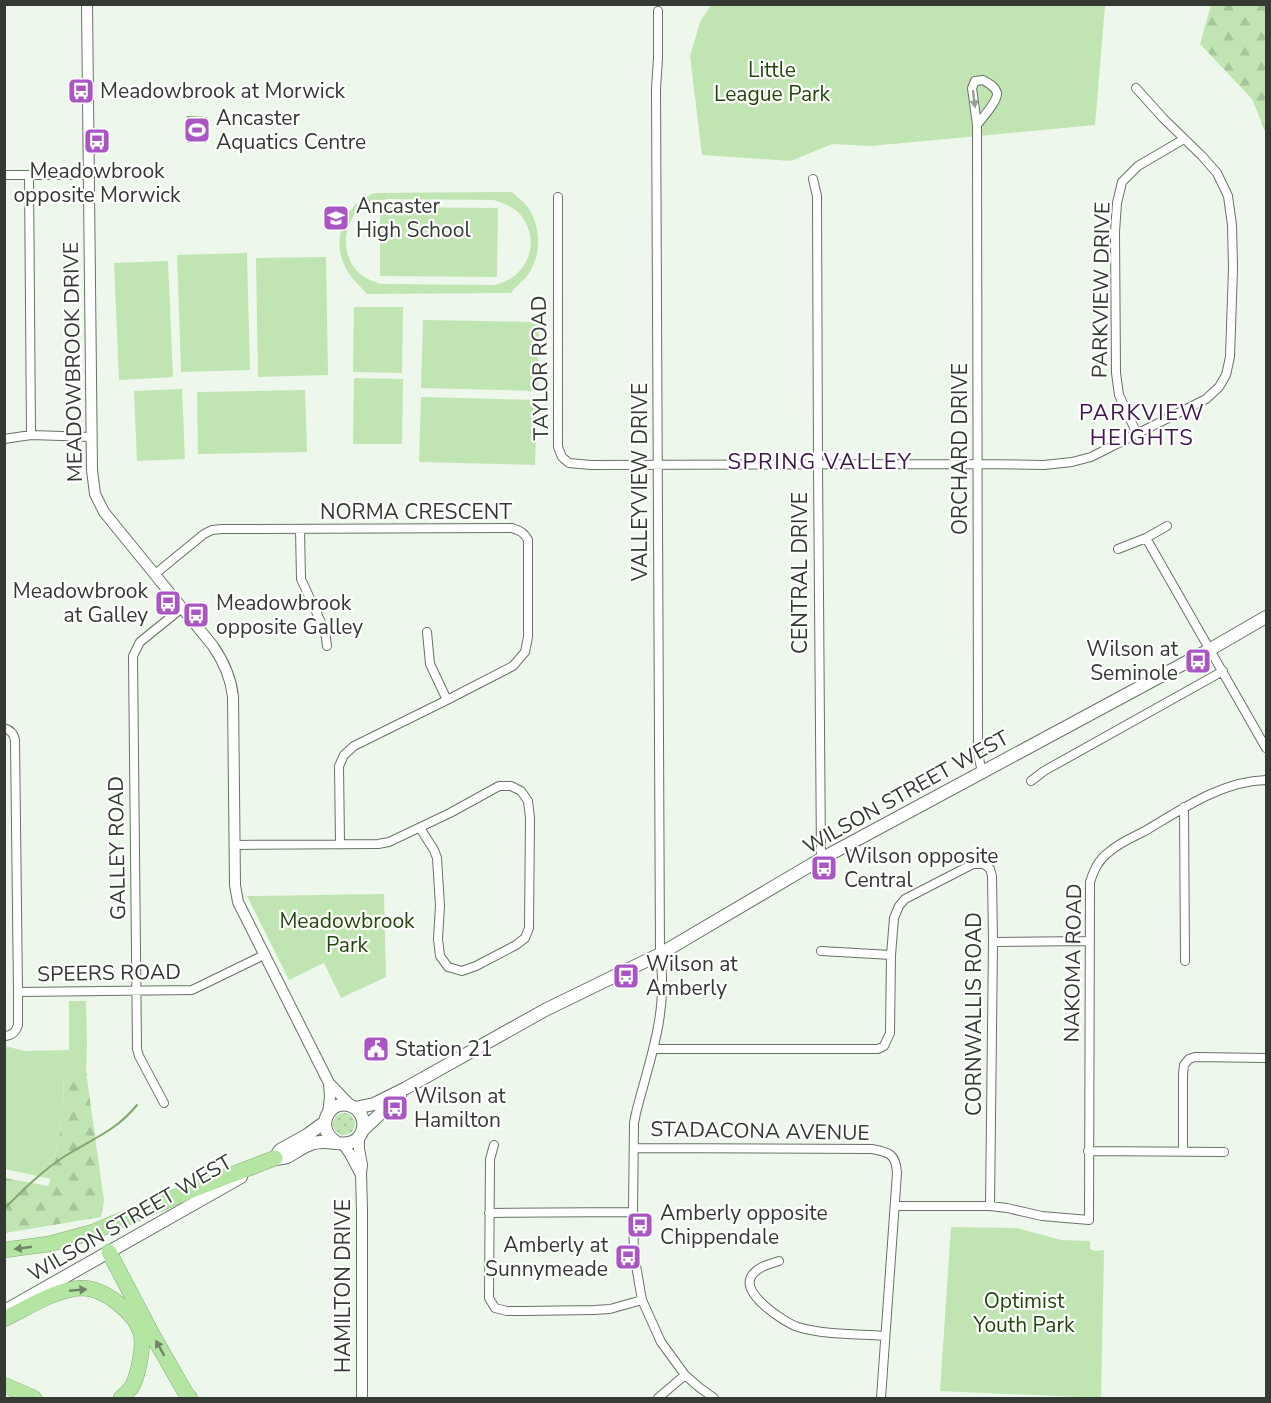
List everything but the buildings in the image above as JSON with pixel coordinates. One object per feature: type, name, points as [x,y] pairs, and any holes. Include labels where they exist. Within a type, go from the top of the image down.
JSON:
[{"type":"highway","points":[[4,1250],[49,1244],[93,1232],[275,1158]]},
{"type":"highway","points":[[110,1252],[152,1334],[190,1398]]},
{"type":"highway","points":[[4,1319],[41,1300],[64,1292],[82,1288],[101,1292],[120,1305],[141,1334],[138,1369],[132,1387],[121,1398]]},
{"type":"highway","points":[[4,1386],[34,1398]]},
{"type":"main road","name":"WILSON STREET WEST","points":[[353,1107],[374,1104],[545,1010],[660,954],[821,860],[1209,650],[1266,616]]},
{"type":"main road","name":"WILSON STREET WEST","points":[[361,1134],[406,1088]]},
{"type":"main road","points":[[338,1106],[353,1107],[363,1118],[364,1125],[361,1134],[355,1141],[339,1143],[327,1134],[326,1117],[338,1106]]},
{"type":"main road","name":"WILSON STREET WEST","points":[[4,1311],[275,1158],[280,1150],[307,1135],[326,1117]]},
{"type":"main road","name":"WILSON STREET WEST","points":[[275,1158],[284,1158],[312,1143],[325,1141],[339,1143]]},
{"type":"street","name":"MEADOWBROOK DRIVE","points":[[87,4],[92,436],[93,482],[96,499],[220,656],[227,668],[233,697],[236,895],[241,910],[329,1083],[353,1107]]},
{"type":"street","name":"VALLEYVIEW DRIVE","points":[[658,11],[656,89],[657,466],[662,989],[659,1021],[636,1113],[634,1254],[642,1300],[661,1342],[685,1375],[714,1398]]},
{"type":"street","name":"ORCHARD DRIVE","points":[[977,125],[996,100],[997,93],[993,86],[983,80],[975,81],[972,88],[977,125],[978,754],[982,772]]},
{"type":"street","name":"TAYLOR ROAD","points":[[558,197],[558,447],[562,457],[569,464],[657,466],[1044,465],[1072,462],[1091,456],[1206,399],[1219,387],[1226,375],[1230,357],[1233,268],[1232,225],[1228,196],[1217,173],[1136,88]]},
{"type":"street","name":"PARKVIEW DRIVE","points":[[1137,434],[1119,395],[1116,373],[1115,232],[1117,203],[1122,182],[1138,166],[1184,139]]},
{"type":"street","points":[[4,175],[89,175]]},
{"type":"street","points":[[28,175],[31,435]]},
{"type":"street","name":"CENTRAL DRIVE","points":[[813,178],[817,196],[821,860]]},
{"type":"street","points":[[4,439],[31,435],[92,436]]},
{"type":"street","points":[[1118,549],[1146,538],[1167,526]]},
{"type":"street","name":"NORMA CRESCENT","points":[[155,574],[204,534],[222,528],[512,528],[523,531],[528,540],[528,637],[525,652],[513,666],[354,746],[344,755],[339,766],[340,843]]},
{"type":"street","points":[[300,529],[301,579],[324,631],[327,646]]},
{"type":"street","points":[[1146,538],[1266,748]]},
{"type":"street","name":"GALLEY ROAD","points":[[164,1103],[137,1049],[133,656],[140,642],[182,608]]},
{"type":"street","points":[[427,632],[430,664],[447,700]]},
{"type":"street","points":[[1031,781],[1044,771],[1223,671]]},
{"type":"street","points":[[4,728],[14,734],[15,741],[18,992],[17,1030],[11,1035],[4,1036]]},
{"type":"street","name":"NAKOMA ROAD","points":[[990,1206],[1042,1216],[1089,1220],[1090,882],[1095,867],[1108,852],[1184,807],[1216,791],[1241,783],[1266,780]]},
{"type":"street","points":[[235,845],[378,844],[388,842],[420,828],[499,786],[511,786],[521,791],[528,801],[530,818],[529,928],[525,938],[476,966],[462,971],[448,967],[440,956],[438,939],[440,906],[437,858],[420,828]]},
{"type":"street","points":[[1184,807],[1185,962]]},
{"type":"street","name":"CORNWALLIS ROAD","points":[[653,1049],[878,1049],[884,1046],[890,1033],[891,955],[894,918],[899,906],[905,900],[973,864],[984,864],[992,876],[990,1206]]},
{"type":"street","points":[[993,942],[1090,940]]},
{"type":"street","points":[[821,951],[891,955]]},
{"type":"street","name":"SPEERS ROAD","points":[[18,992],[196,989],[264,955]]},
{"type":"street","points":[[1183,1152],[1183,1074],[1184,1065],[1189,1059],[1195,1057],[1266,1058]]},
{"type":"street","name":"MEADOWBROOK DRIVE","points":[[326,1117],[330,1097],[329,1083]]},
{"type":"street","name":"HAMILTON DRIVE","points":[[361,1134],[359,1149],[362,1165],[363,1220],[362,1398]]},
{"type":"street","name":"HAMILTON DRIVE","points":[[339,1143],[361,1173]]},
{"type":"street","points":[[494,1145],[490,1159],[489,1298],[495,1308],[507,1311],[594,1310],[610,1309],[642,1300]]},
{"type":"street","name":"STADACONA AVENUE","points":[[634,1148],[872,1149],[892,1155],[897,1164],[881,1398]]},
{"type":"street","points":[[1088,1151],[1224,1152]]},
{"type":"street","points":[[895,1206],[990,1206]]},
{"type":"street","points":[[489,1213],[633,1212]]},
{"type":"street","points":[[779,1261],[759,1269],[750,1278],[751,1288],[760,1301],[779,1318],[797,1327],[885,1336]]},
{"type":"street","points":[[658,1398],[685,1375]]},
{"type":"green space","name":"Little League Park","points":[[711,5],[1105,5],[1095,125],[871,146],[832,144],[791,161],[702,155],[690,56],[700,22]]},
{"type":"green space","points":[[1211,5],[1266,5],[1266,133],[1252,99],[1200,44]]},
{"type":"green space","points":[[512,192],[526,205],[535,222],[538,240],[532,268],[511,293],[367,294],[343,263],[340,253],[340,233],[343,223],[354,206],[374,193]],"holes":[[[388,199],[494,200],[518,212],[530,234],[529,256],[524,266],[507,281],[495,285],[381,284],[360,274],[350,260],[346,234],[352,218],[368,204]]]},
{"type":"green space","points":[[380,207],[498,208],[497,277],[380,276]]},
{"type":"green space","points":[[247,253],[250,370],[181,372],[177,255]]},
{"type":"green space","points":[[326,257],[328,375],[258,377],[256,258]]},
{"type":"green space","points":[[168,261],[173,377],[119,380],[114,263]]},
{"type":"green space","points":[[354,307],[403,307],[402,373],[353,372]]},
{"type":"green space","points":[[423,320],[539,322],[538,391],[421,388]]},
{"type":"green space","points":[[354,378],[403,379],[402,444],[353,444]]},
{"type":"green space","points":[[182,389],[185,459],[137,461],[134,391]]},
{"type":"green space","points":[[305,390],[307,452],[198,454],[197,392]]},
{"type":"green space","points":[[421,397],[537,400],[535,465],[419,462]]},
{"type":"green space","name":"Meadowbrook Park","points":[[384,894],[386,977],[341,998],[324,963],[289,980],[247,896]]},
{"type":"green space","points":[[69,1001],[86,1001],[86,1071],[63,1074],[64,1109],[51,1179],[5,1169],[5,1046],[25,1051],[69,1050]]},
{"type":"green space","points":[[86,1071],[104,1201],[101,1217],[5,1233],[5,1178],[48,1186],[64,1109],[63,1073]]},
{"type":"green space","points":[[344,1113],[352,1116],[355,1124],[352,1132],[344,1135],[336,1132],[333,1124],[336,1116]]},
{"type":"green space","name":"Optimist Youth Park","points":[[951,1227],[1017,1228],[1061,1240],[1090,1241],[1090,1249],[1104,1250],[1101,1398],[940,1391]]},
{"type":"water","name":"Ancaster Aquatics Centre","points":[[187,116],[207,117],[206,143],[187,143]]},
{"type":"waterway","points":[[4,1209],[48,1168],[121,1122],[137,1105]]},
{"type":"place","name":"Meadowbrook at Morwick","points":[[81,91]]},
{"type":"place","name":"Ancaster Aquatics Centre","points":[[197,130]]},
{"type":"place","name":"Meadowbrook opposite Morwick","points":[[97,141]]},
{"type":"place","name":"Ancaster High School","points":[[336,218]]},
{"type":"place","name":"Meadowbrook at Galley","points":[[168,603]]},
{"type":"place","name":"Meadowbrook opposite Galley","points":[[196,615]]},
{"type":"place","name":"Wilson at Seminole","points":[[1198,661]]},
{"type":"place","name":"Wilson opposite Central","points":[[824,868]]},
{"type":"place","name":"Wilson at Amberly","points":[[626,976]]},
{"type":"place","name":"Station 21","points":[[376,1049]]},
{"type":"place","name":"Wilson at Hamilton","points":[[395,1108]]},
{"type":"place","name":"Amberly opposite Chippendale","points":[[640,1225]]},
{"type":"place","name":"Amberly at Sunnymeade","points":[[628,1257]]},
{"type":"district","name":"PARKVIEW HEIGHTS","points":[[1142,426]]},
{"type":"district","name":"SPRING VALLEY","points":[[820,462]]}]
